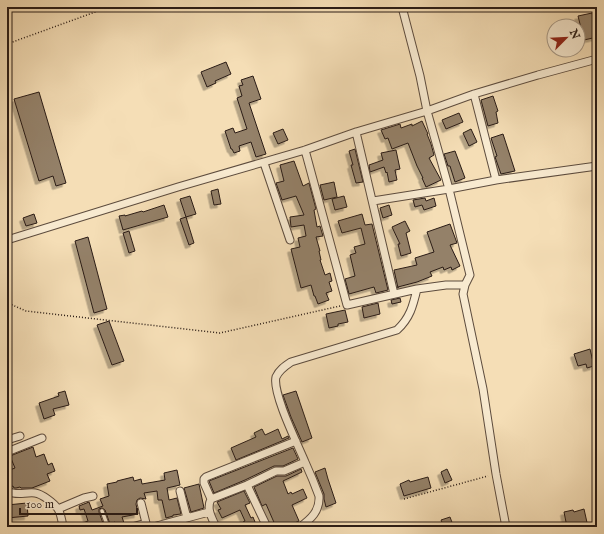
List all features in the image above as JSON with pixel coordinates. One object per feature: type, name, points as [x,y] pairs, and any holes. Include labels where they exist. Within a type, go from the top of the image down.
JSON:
[{"type":"street","points":[[402,7],[420,76],[427,111],[449,188],[470,275],[463,294],[483,389],[506,527]]},
{"type":"street","points":[[7,240],[178,187],[264,163],[356,132],[427,111],[474,94],[597,59]]},
{"type":"street","points":[[474,94],[496,180]]},
{"type":"street","points":[[356,132],[394,294]]},
{"type":"street","points":[[305,150],[347,305],[417,289],[446,285],[465,286]]},
{"type":"street","points":[[264,163],[290,240]]},
{"type":"street","points":[[373,201],[496,180],[597,166]]},
{"type":"street","points":[[300,527],[313,516],[320,503],[319,496],[279,398],[276,378],[279,371],[291,362],[397,330],[413,307],[417,289]]},
{"type":"street","points":[[7,440],[20,436]]},
{"type":"street","points":[[7,452],[42,438]]},
{"type":"street","points":[[216,527],[209,512],[209,503],[211,499],[204,483],[204,479],[296,441]]},
{"type":"street","points":[[211,499],[247,485],[276,471],[284,470],[305,462]]},
{"type":"street","points":[[247,485],[267,527]]},
{"type":"street","points":[[7,491],[16,494],[36,493],[51,501],[58,510],[63,527]]},
{"type":"street","points":[[180,491],[187,518]]},
{"type":"street","points":[[58,510],[84,498],[93,496]]},
{"type":"street","points":[[141,503],[149,526]]},
{"type":"street","points":[[132,527],[149,526],[209,512]]},
{"type":"lane","points":[[102,511],[108,527]]},
{"type":"path","points":[[7,44],[109,7]]},
{"type":"path","points":[[7,301],[10,304],[26,311],[220,333],[347,305]]},
{"type":"path","points":[[404,499],[496,474]]},
{"type":"building","points":[[592,13],[597,37],[586,40],[586,18],[578,18],[578,16]]},
{"type":"building","points":[[226,62],[231,74],[215,81],[216,83],[207,87],[201,72]]},
{"type":"building","points":[[253,76],[261,99],[249,103],[266,154],[256,157],[251,142],[239,146],[240,151],[234,153],[231,149],[225,131],[233,128],[235,133],[247,129],[237,98],[242,96],[239,86],[243,85],[241,80]]},
{"type":"building","points":[[39,92],[66,183],[56,186],[53,176],[39,181],[14,99]]},
{"type":"building","points":[[493,96],[498,111],[496,112],[498,123],[488,126],[481,100]]},
{"type":"building","points":[[459,113],[463,122],[446,129],[442,120]]},
{"type":"building","points":[[422,121],[428,134],[434,155],[429,158],[441,180],[426,187],[408,143],[392,149],[388,138],[385,139],[381,130],[400,124],[401,128],[412,124],[412,126]]},
{"type":"building","points":[[283,129],[288,140],[278,144],[273,133]]},
{"type":"building","points":[[471,129],[477,142],[469,146],[463,133]]},
{"type":"building","points":[[503,134],[515,171],[501,174],[495,157],[497,156],[491,138]]},
{"type":"building","points":[[355,149],[363,182],[356,183],[349,151]]},
{"type":"building","points":[[396,150],[400,169],[395,170],[397,180],[389,182],[387,172],[386,173],[384,167],[370,172],[369,165],[383,160],[381,153]]},
{"type":"building","points":[[455,151],[465,178],[455,182],[444,154]]},
{"type":"building","points":[[294,161],[303,186],[309,183],[316,209],[314,210],[317,227],[320,226],[323,236],[316,237],[320,251],[320,260],[325,275],[330,273],[332,281],[329,282],[332,291],[326,293],[329,300],[318,304],[311,285],[301,288],[291,249],[300,247],[298,238],[306,236],[304,225],[291,227],[290,217],[304,215],[296,196],[282,200],[276,183],[284,181],[280,165]]},
{"type":"building","points":[[334,182],[337,197],[324,200],[320,185]]},
{"type":"building","points":[[218,189],[221,204],[214,205],[211,191]]},
{"type":"building","points":[[190,196],[196,214],[186,217],[180,199]]},
{"type":"building","points":[[344,196],[347,207],[335,210],[332,199]]},
{"type":"building","points":[[425,198],[426,201],[434,198],[436,206],[424,210],[422,205],[415,207],[413,200]]},
{"type":"building","points":[[164,205],[168,217],[123,230],[119,216],[143,212]]},
{"type":"building","points":[[389,205],[392,215],[383,218],[380,208]]},
{"type":"building","points":[[34,214],[37,223],[26,226],[23,218]]},
{"type":"building","points":[[362,214],[365,225],[372,224],[388,290],[376,293],[374,287],[349,294],[345,279],[355,276],[350,255],[356,253],[354,247],[365,244],[361,228],[342,233],[338,221]]},
{"type":"building","points":[[186,217],[194,243],[189,245],[180,219]]},
{"type":"building","points":[[405,221],[410,231],[406,233],[411,253],[401,256],[398,244],[400,244],[392,227]]},
{"type":"building","points":[[450,224],[457,243],[450,245],[460,266],[452,270],[451,267],[444,270],[443,267],[430,272],[432,276],[398,288],[394,270],[417,265],[415,258],[434,252],[427,232]]},
{"type":"building","points":[[129,231],[135,251],[129,253],[123,233]]},
{"type":"building","points":[[88,237],[107,309],[94,313],[75,241]]},
{"type":"building","points":[[400,298],[401,302],[392,304],[391,300]]},
{"type":"building","points":[[378,303],[380,314],[364,318],[362,307]]},
{"type":"building","points":[[345,310],[348,322],[329,328],[326,314]]},
{"type":"building","points":[[109,321],[124,361],[112,365],[97,325]]},
{"type":"building","points":[[590,349],[594,366],[587,368],[586,364],[578,366],[574,354]]},
{"type":"building","points":[[65,391],[69,405],[53,409],[55,415],[44,419],[39,403],[59,396],[58,393]]},
{"type":"building","points":[[296,391],[312,438],[302,442],[283,395]]},
{"type":"building","points":[[262,429],[265,435],[278,429],[282,439],[288,436],[289,438],[236,460],[231,448],[256,437],[254,433]]},
{"type":"building","points":[[33,447],[36,457],[44,454],[48,465],[52,463],[55,471],[47,474],[50,481],[32,488],[14,488],[13,486],[7,486],[7,471],[15,468],[10,456]]},
{"type":"building","points":[[293,448],[298,459],[283,466],[274,466],[214,493],[209,481]]},
{"type":"building","points":[[325,468],[336,503],[326,507],[324,494],[315,472]]},
{"type":"building","points":[[301,469],[302,472],[283,481],[288,494],[291,492],[292,494],[303,489],[307,498],[292,505],[299,521],[288,527],[276,527],[266,504],[262,506],[254,487],[277,476],[286,476]]},
{"type":"building","points":[[447,469],[452,480],[445,483],[441,472]]},
{"type":"building","points":[[177,470],[180,485],[167,488],[169,500],[177,498],[181,514],[166,518],[162,500],[158,500],[157,491],[144,493],[146,499],[140,498],[137,500],[136,504],[138,514],[122,517],[125,526],[117,527],[115,522],[110,524],[105,510],[102,508],[99,509],[99,512],[104,526],[73,527],[88,521],[84,509],[80,510],[79,506],[89,502],[92,510],[103,506],[100,499],[109,496],[107,484],[133,477],[134,481],[141,479],[142,484],[165,480],[164,473]]},
{"type":"building","points":[[428,477],[431,488],[404,496],[400,484],[409,480],[410,482]]},
{"type":"building","points":[[199,484],[204,508],[191,512],[184,488]]},
{"type":"building","points":[[244,491],[250,503],[245,505],[251,518],[253,517],[257,527],[245,527],[243,522],[245,521],[240,510],[222,518],[218,510],[221,509],[217,502]]},
{"type":"building","points":[[27,503],[28,516],[7,518],[7,505]]},
{"type":"building","points":[[584,509],[588,527],[567,527],[564,512],[573,510],[574,512]]},
{"type":"building","points":[[450,517],[453,525],[444,527],[441,520]]}]
